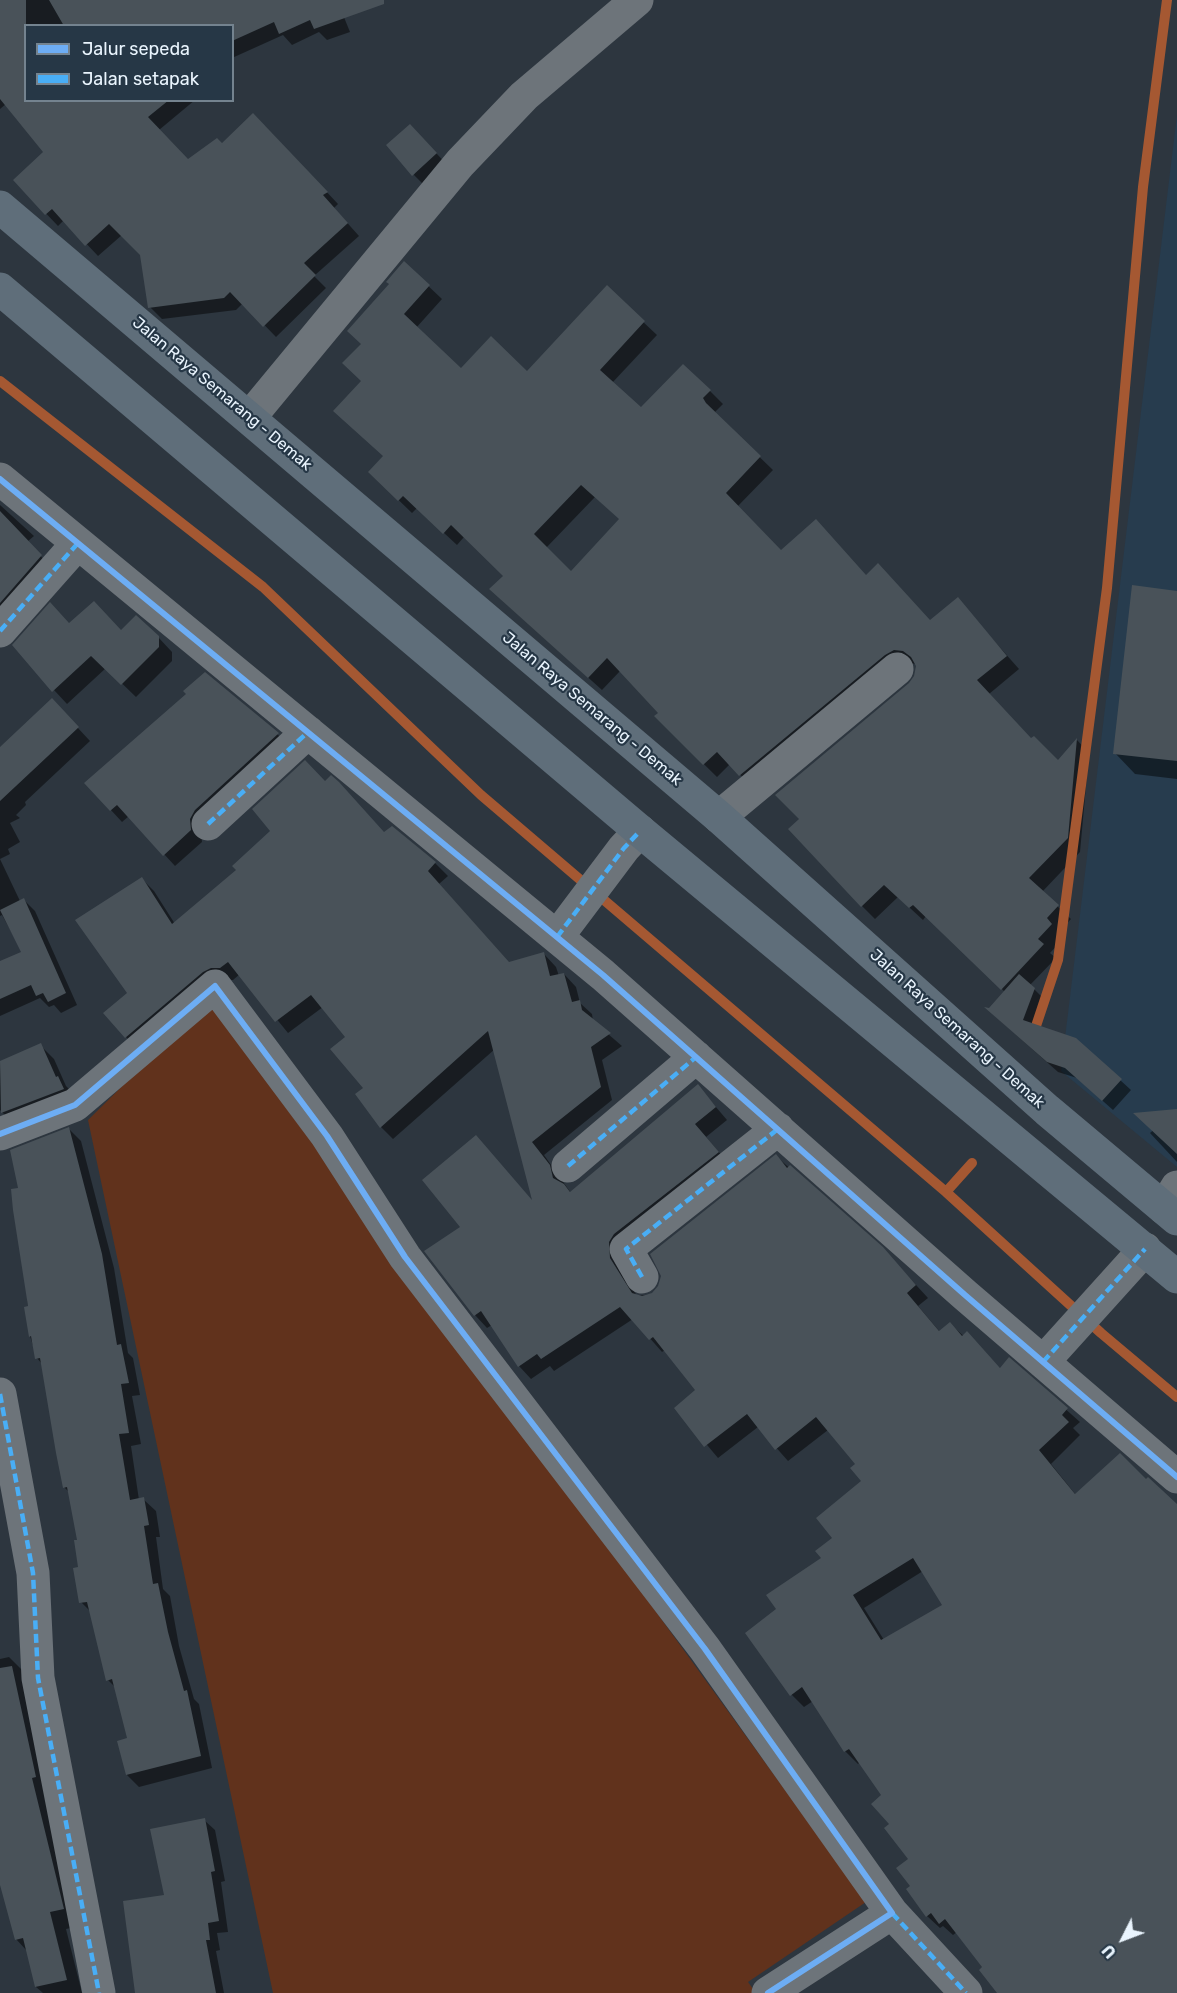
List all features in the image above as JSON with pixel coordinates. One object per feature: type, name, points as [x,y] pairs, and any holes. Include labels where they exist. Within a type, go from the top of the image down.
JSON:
[{"type":"highway","name":"Jalan Raya Semarang - Demak","points":[[0,207],[719,817],[1047,1110],[1173,1204]]},
{"type":"highway","points":[[0,289],[632,840],[1145,1249],[1177,1277]]},
{"type":"street","points":[[250,417],[460,163],[524,96],[637,0]]},
{"type":"street","points":[[0,479],[308,732],[561,931],[696,1057],[778,1129],[1053,1351],[1177,1477]]},
{"type":"street","points":[[0,631],[78,543]]},
{"type":"street","points":[[719,817],[897,669]]},
{"type":"street","points":[[208,824],[308,732]]},
{"type":"street","points":[[561,931],[632,840]]},
{"type":"street","points":[[0,1134],[75,1105],[215,986],[327,1136],[405,1257],[705,1649],[892,1913],[966,1993]]},
{"type":"street","points":[[568,1166],[696,1057]]},
{"type":"street","points":[[642,1277],[626,1249],[778,1129]]},
{"type":"street","points":[[1053,1351],[1145,1249]]},
{"type":"street","points":[[0,1394],[33,1573],[39,1678],[99,1993]]},
{"type":"street","points":[[768,1993],[892,1913]]},
{"type":"shaded area","points":[[1177,115],[1177,1167],[1061,1071]]},
{"type":"shaded area","points":[[209,1000],[400,1258],[866,1902],[748,1982],[756,1993],[273,1993],[88,1120]]},
{"type":"building","points":[[0,0],[26,0],[24,102],[167,102],[148,117],[188,159],[217,138],[222,143],[253,113],[328,192],[323,195],[348,223],[304,263],[316,275],[263,327],[230,292],[224,298],[148,308],[140,255],[109,224],[85,246],[52,209],[45,215],[13,180],[43,152],[0,99]]},
{"type":"building","points":[[49,0],[384,0],[384,4],[314,29],[310,20],[279,34],[274,22],[234,40],[234,24],[63,24]]},
{"type":"building","points":[[410,124],[437,153],[412,176],[386,145]]},
{"type":"building","points":[[404,261],[430,285],[404,314],[461,368],[491,336],[527,371],[607,285],[645,321],[600,370],[641,407],[683,364],[711,390],[703,398],[706,403],[761,456],[726,493],[781,550],[816,519],[866,575],[878,563],[930,620],[958,597],[1007,656],[977,680],[1031,738],[1034,736],[1058,760],[1077,738],[1068,838],[1029,878],[1059,905],[1047,918],[1052,924],[1038,939],[1044,944],[1001,990],[913,905],[909,908],[884,885],[861,907],[788,829],[799,819],[775,795],[909,683],[914,676],[916,666],[911,657],[903,651],[894,650],[885,655],[739,776],[717,752],[703,765],[654,716],[658,713],[607,658],[588,678],[489,589],[503,576],[451,525],[443,534],[403,496],[398,501],[368,472],[383,456],[333,411],[361,381],[342,363],[361,344],[347,331],[389,284],[386,282]],"holes":[[[581,485],[619,519],[571,571],[534,534]]]},
{"type":"building","points":[[0,511],[42,555],[0,603]]},
{"type":"building","points":[[1132,585],[1177,591],[1177,761],[1113,754]]},
{"type":"building","points":[[94,601],[121,630],[136,615],[159,636],[159,647],[121,685],[91,656],[52,692],[12,645],[50,602],[69,623]]},
{"type":"building","points":[[205,672],[279,733],[195,810],[190,819],[191,830],[163,856],[117,805],[110,811],[84,783],[186,694],[183,691]]},
{"type":"building","points":[[52,698],[79,727],[0,801],[0,747]]},
{"type":"building","points":[[305,760],[325,781],[331,775],[339,782],[384,832],[392,826],[436,862],[428,871],[509,962],[544,952],[550,976],[564,973],[572,1002],[580,1000],[582,1010],[611,1033],[591,1047],[601,1087],[532,1142],[550,1165],[553,1178],[564,1184],[570,1192],[698,1084],[716,1107],[695,1124],[719,1152],[614,1234],[609,1242],[610,1258],[632,1293],[642,1296],[652,1293],[658,1286],[661,1276],[650,1254],[776,1154],[787,1168],[790,1165],[883,1247],[916,1285],[907,1293],[939,1331],[950,1322],[962,1336],[967,1331],[1000,1368],[1009,1357],[1068,1408],[1062,1415],[1069,1422],[1039,1450],[1075,1494],[1120,1453],[1146,1479],[1148,1477],[1177,1504],[1177,1993],[997,1993],[979,1970],[982,1967],[945,1919],[939,1924],[931,1913],[926,1917],[906,1889],[910,1886],[896,1868],[908,1859],[884,1828],[889,1824],[871,1804],[881,1795],[849,1749],[844,1752],[802,1687],[790,1696],[745,1633],[776,1609],[766,1595],[821,1558],[815,1551],[832,1538],[816,1518],[861,1481],[850,1468],[855,1464],[816,1417],[775,1450],[747,1414],[704,1447],[674,1408],[695,1390],[653,1337],[649,1340],[620,1307],[541,1359],[537,1354],[518,1367],[481,1311],[474,1316],[424,1251],[460,1227],[422,1180],[476,1135],[532,1200],[488,1031],[380,1128],[355,1094],[363,1088],[330,1049],[345,1037],[311,995],[275,1022],[228,962],[220,968],[211,968],[203,972],[125,1038],[103,1013],[127,993],[75,920],[142,877],[172,924],[236,870],[232,866],[270,831],[252,809]],"holes":[[[913,1558],[942,1605],[881,1640],[853,1595]]]},
{"type":"building","points":[[24,898],[66,993],[48,1002],[43,993],[36,996],[31,985],[0,999],[0,961],[21,952],[0,910]]},
{"type":"building","points":[[1019,974],[1035,988],[1023,1020],[1076,1038],[1122,1079],[1102,1101],[1065,1068],[1047,1062],[984,1007],[989,1008]]},
{"type":"building","points":[[41,1043],[64,1089],[1,1113],[0,1061]]},
{"type":"building","points":[[1177,1109],[1177,1154],[1133,1113]]},
{"type":"building","points":[[69,1127],[102,1254],[117,1345],[121,1344],[129,1383],[121,1384],[129,1433],[119,1434],[130,1500],[144,1497],[149,1525],[144,1526],[153,1584],[158,1583],[168,1632],[184,1691],[187,1690],[201,1756],[126,1775],[117,1741],[127,1738],[112,1679],[106,1681],[87,1602],[79,1603],[73,1568],[78,1567],[74,1540],[77,1540],[67,1487],[63,1488],[40,1358],[35,1359],[31,1336],[29,1337],[24,1307],[28,1306],[11,1189],[18,1188],[10,1150]]},
{"type":"building","points":[[12,1666],[36,1777],[32,1778],[64,1909],[50,1912],[67,1980],[35,1987],[23,1938],[15,1940],[0,1885],[0,1668]]},
{"type":"building","points":[[205,1818],[215,1871],[211,1872],[219,1921],[208,1923],[210,1940],[206,1940],[216,1993],[135,1993],[123,1901],[164,1895],[150,1829]]},
{"type":"waterway","points":[[1032,1038],[1058,960],[1107,588],[1143,187],[1167,0]]},
{"type":"waterway","points":[[0,381],[263,587],[481,795],[946,1192],[1101,1333],[1177,1397]]},
{"type":"waterway","points":[[946,1192],[972,1163]]},
{"type":"marked path","points":[[0,631],[78,543]]},
{"type":"marked path","points":[[208,824],[308,732]]},
{"type":"marked path","points":[[557,937],[624,848],[640,831]]},
{"type":"marked path","points":[[568,1166],[696,1057]]},
{"type":"marked path","points":[[642,1277],[626,1249],[778,1129]]},
{"type":"marked path","points":[[1043,1362],[1145,1249]]},
{"type":"marked path","points":[[0,1394],[33,1573],[38,1678],[99,1993]]},
{"type":"marked path","points":[[892,1913],[966,1993]]},
{"type":"cycle path","points":[[0,479],[603,975],[965,1295],[1177,1477]]},
{"type":"cycle path","points":[[0,1134],[75,1105],[215,986],[327,1136],[405,1257],[705,1649],[892,1913],[768,1993]]}]
